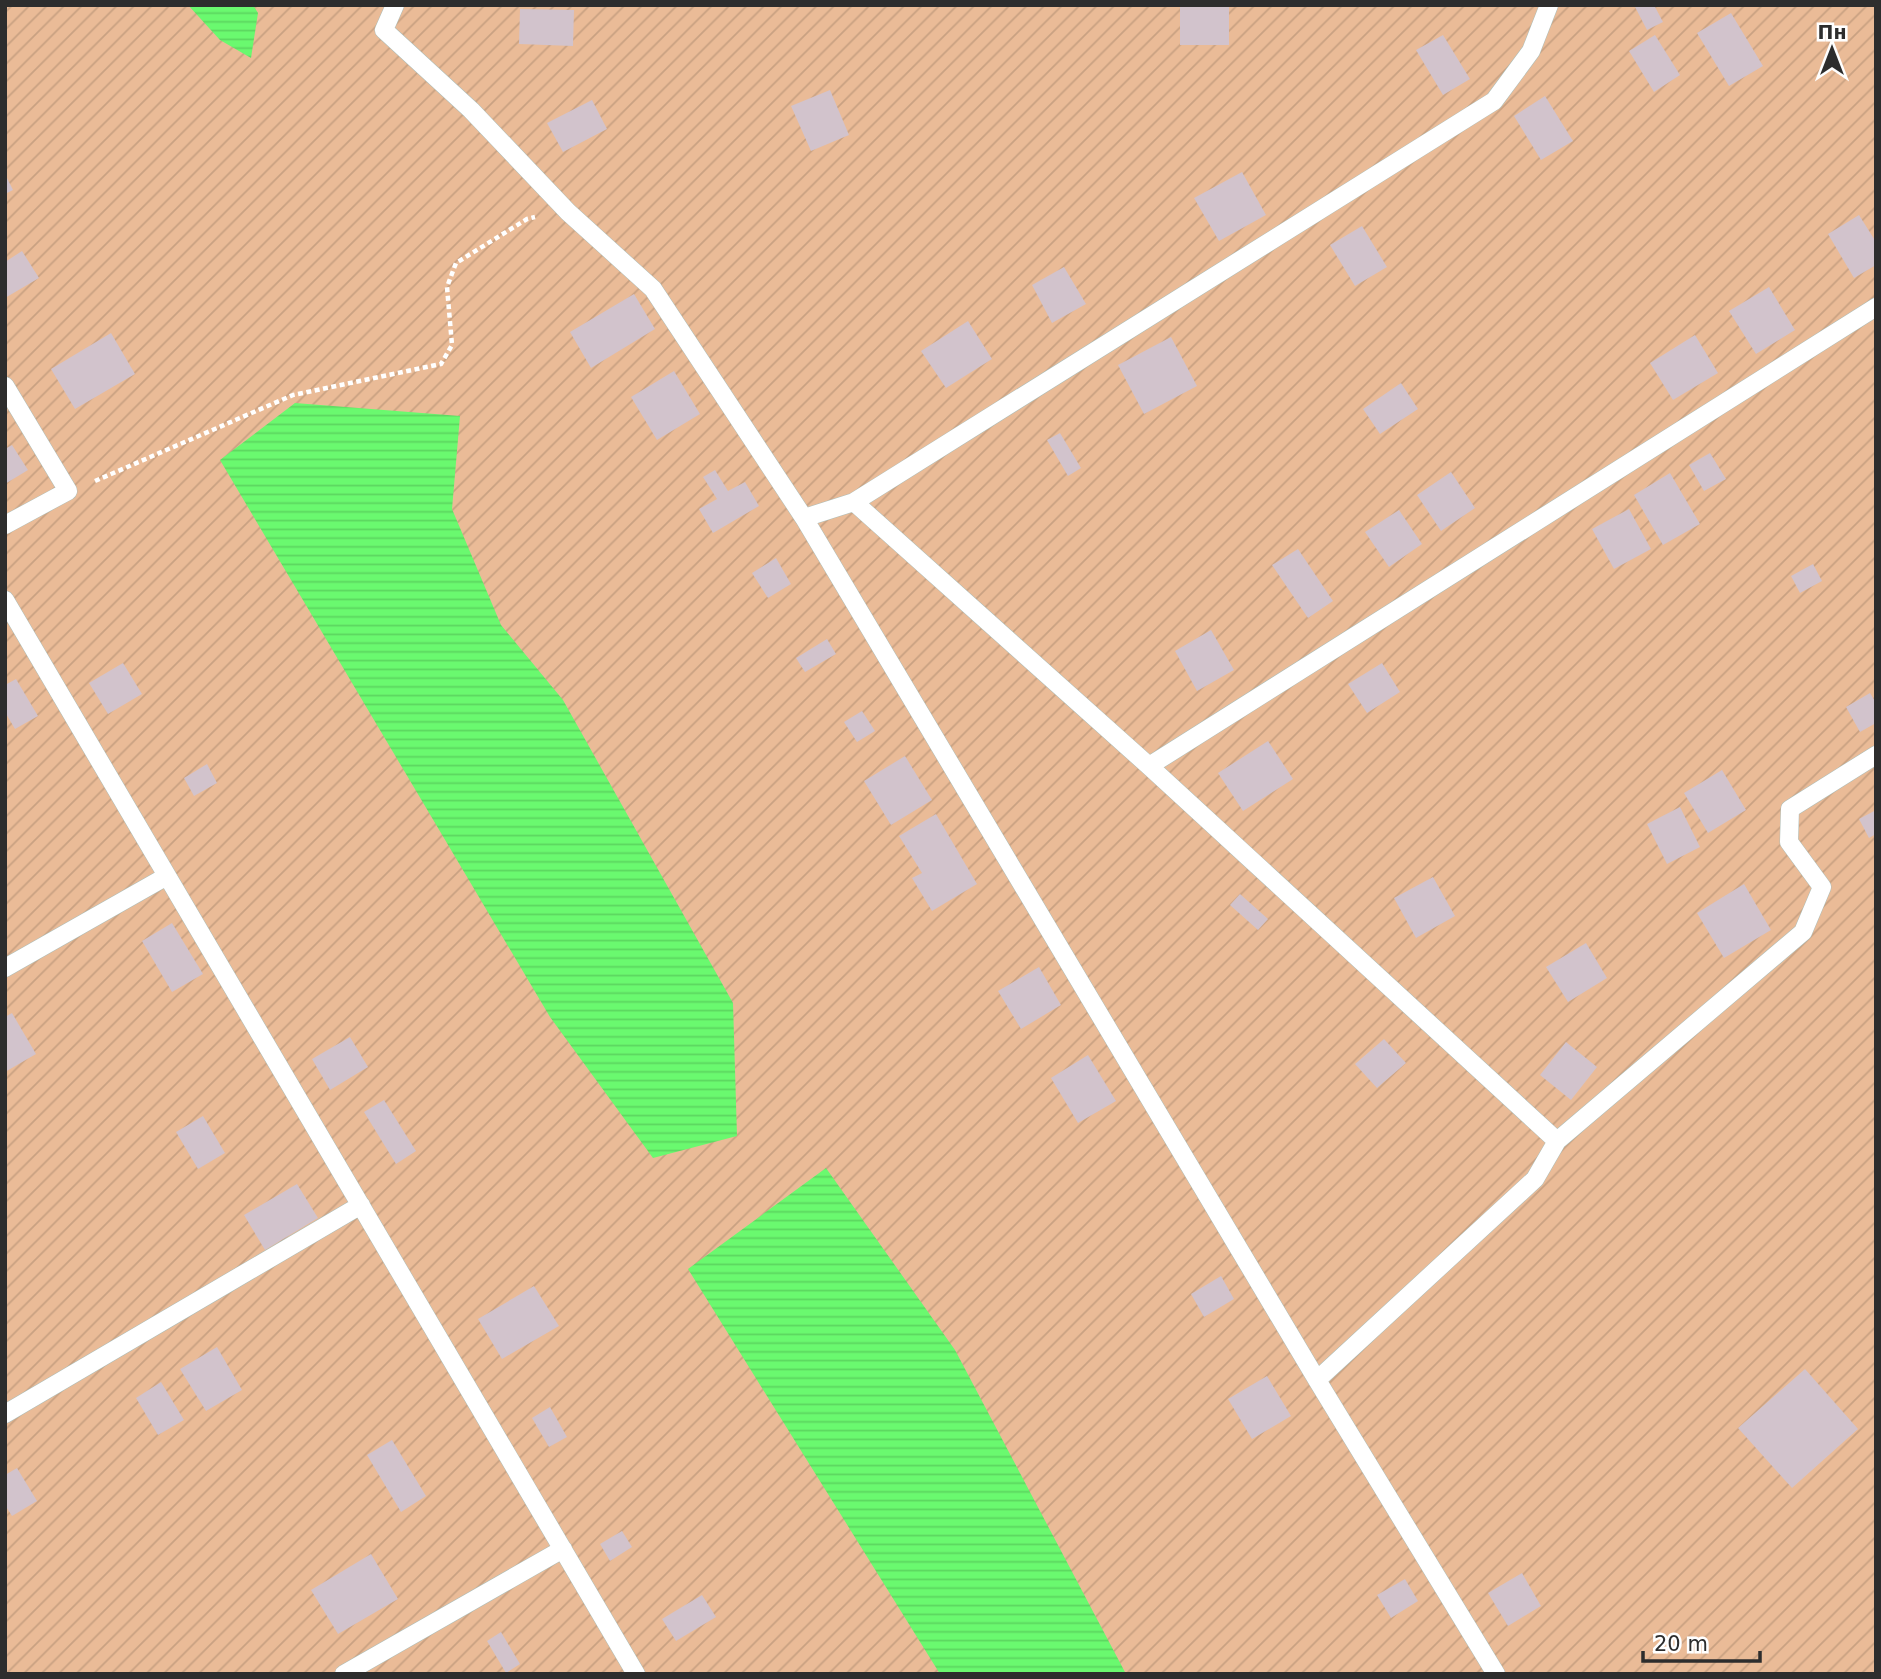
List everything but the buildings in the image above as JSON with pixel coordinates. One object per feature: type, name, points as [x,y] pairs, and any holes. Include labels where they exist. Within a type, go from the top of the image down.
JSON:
[{"type":"lane","points":[[395,5],[384,30],[471,110],[568,212],[653,289],[804,518],[1317,1380],[1496,1674]]},
{"type":"lane","points":[[804,518],[854,502],[1494,101],[1531,51],[1549,5]]},
{"type":"lane","points":[[1149,766],[1876,307]]},
{"type":"lane","points":[[5,386],[68,492],[5,525]]},
{"type":"lane","points":[[854,502],[1149,766],[1557,1141]]},
{"type":"lane","points":[[5,600],[636,1674]]},
{"type":"lane","points":[[1317,1380],[1535,1179],[1557,1141],[1803,932],[1822,887],[1789,842],[1790,809],[1876,755]]},
{"type":"lane","points":[[5,968],[167,876]]},
{"type":"lane","points":[[5,1415],[361,1205]]},
{"type":"lane","points":[[344,1674],[563,1549]]},
{"type":"path","points":[[68,492],[293,395],[441,365],[452,345],[447,287],[456,263],[527,219],[568,212]]},
{"type":"shaded area","points":[[5,5],[1876,5],[1876,1674],[5,1674]]},
{"type":"shaded area","points":[[188,5],[253,5],[258,13],[251,58],[220,40]]},
{"type":"shaded area","points":[[295,403],[460,416],[452,509],[501,625],[563,700],[733,1003],[737,1136],[653,1158],[550,1017],[220,460]]},
{"type":"shaded area","points":[[826,1168],[955,1350],[1126,1674],[940,1674],[688,1269]]}]
